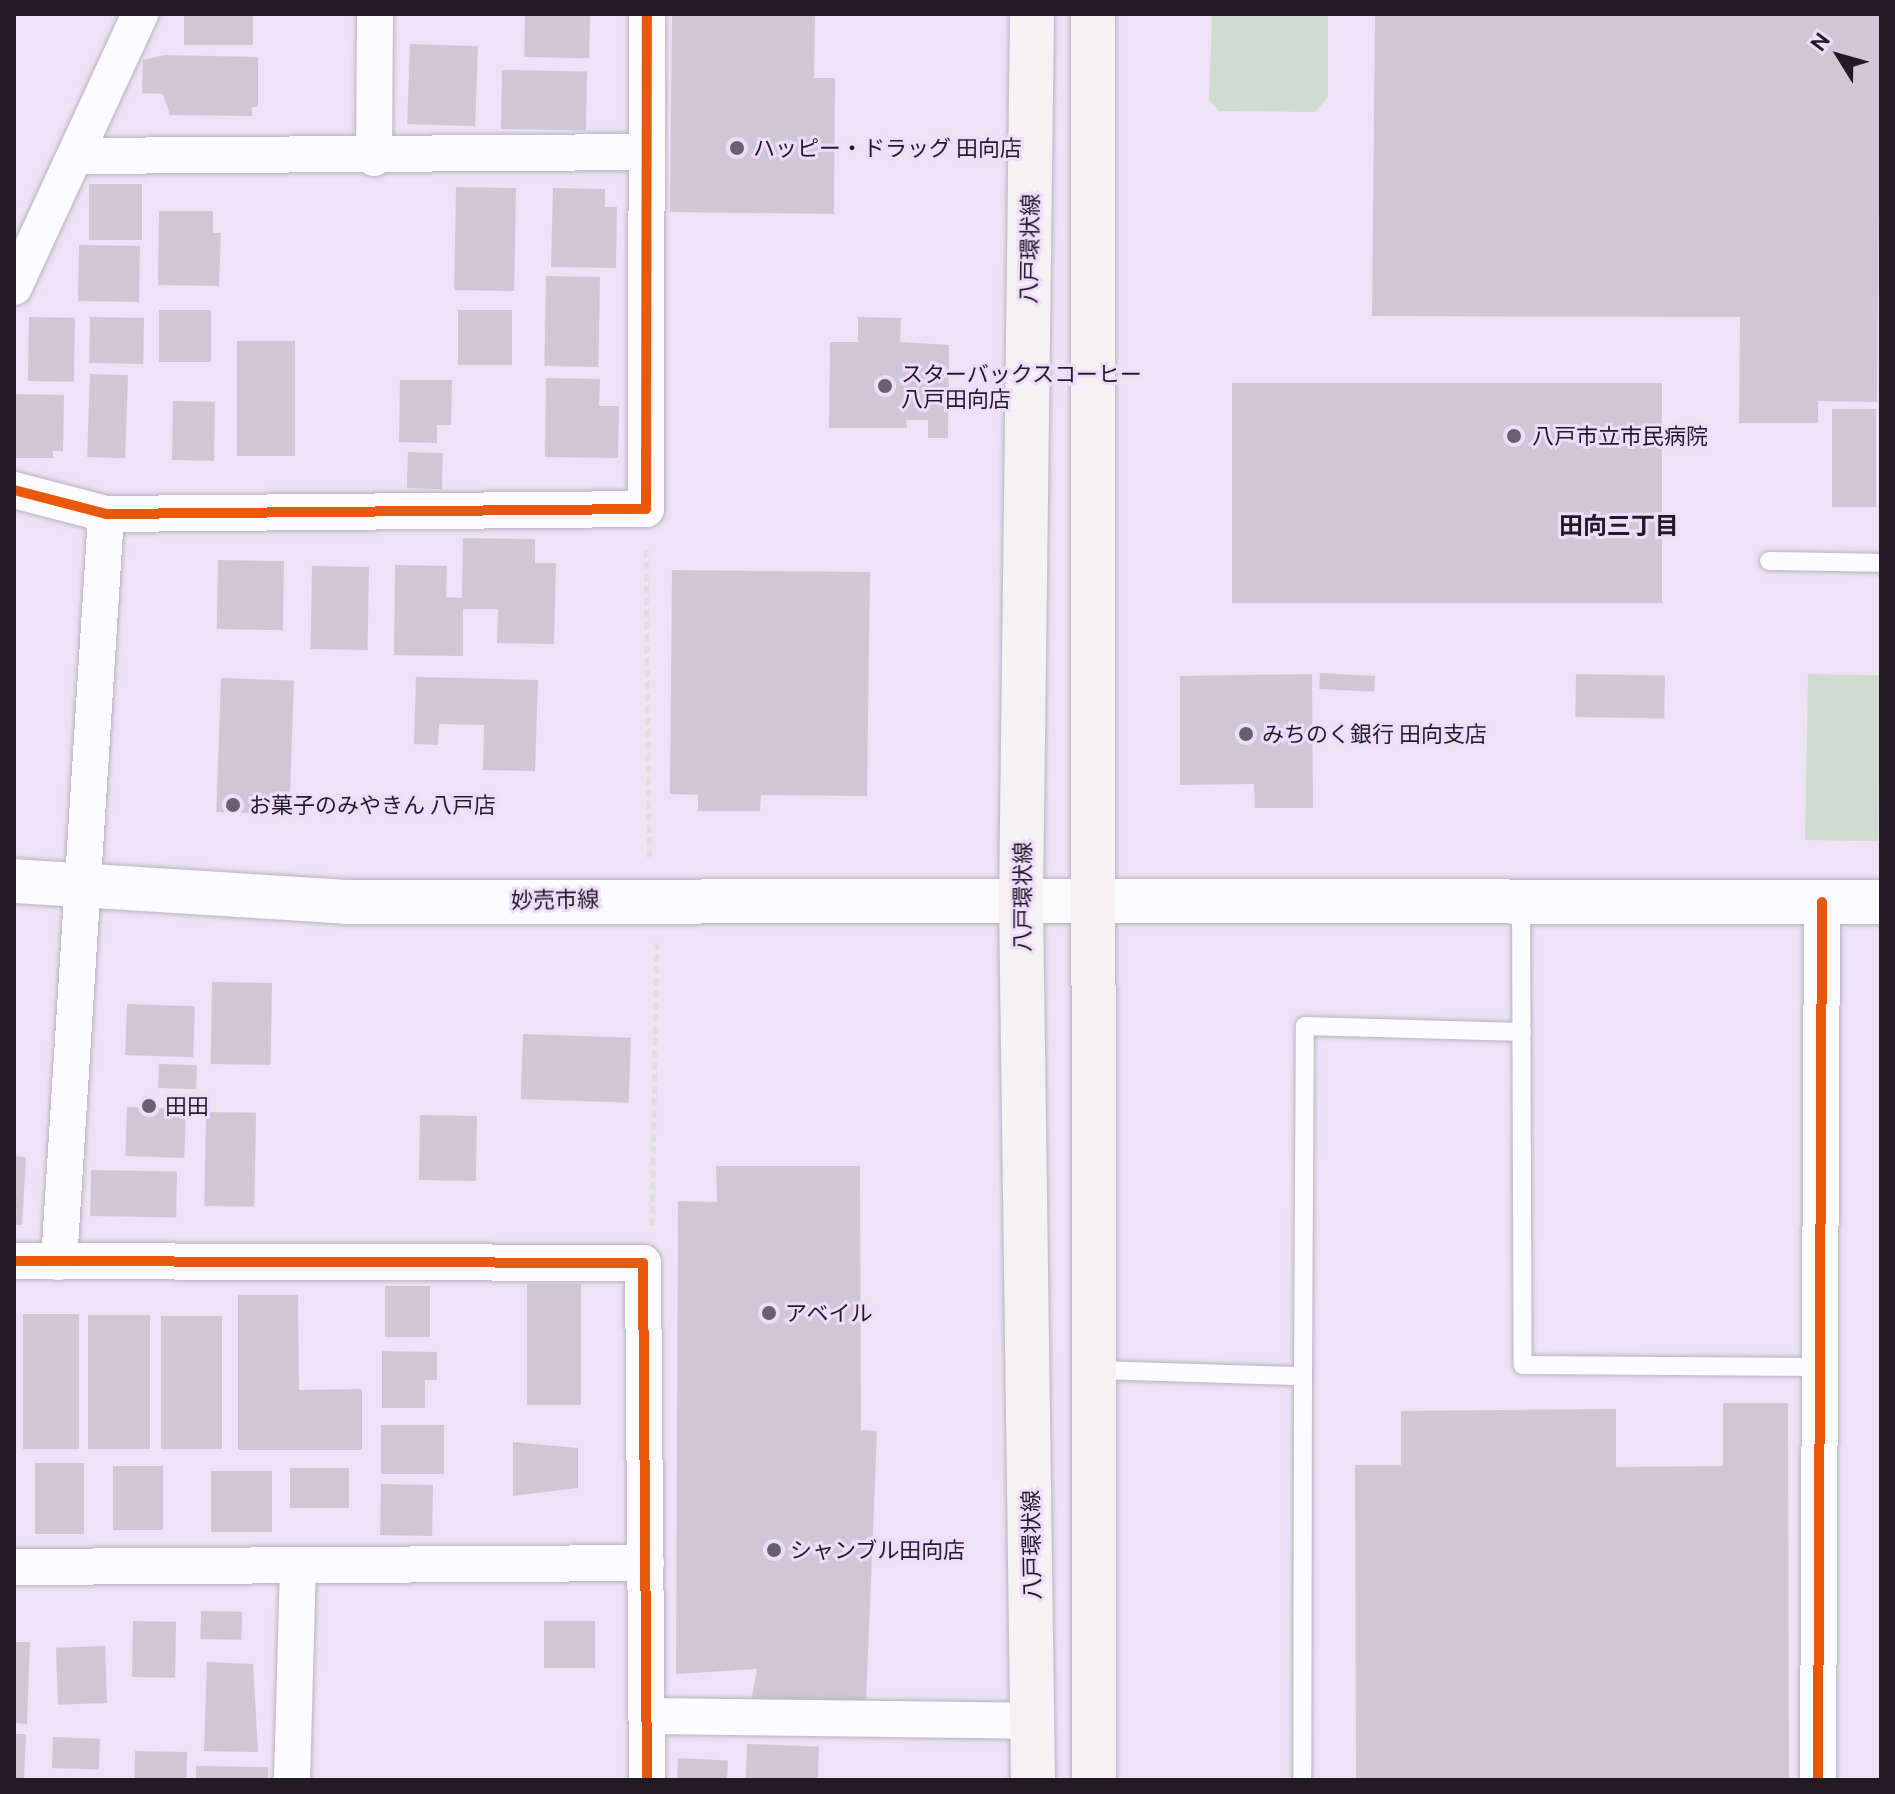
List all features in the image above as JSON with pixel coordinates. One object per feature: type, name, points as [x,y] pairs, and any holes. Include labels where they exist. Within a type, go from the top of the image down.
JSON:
[{"type":"main road","name":"八戸環状線","points":[[1032,14],[1021,901],[1033,1780]]},
{"type":"main road","points":[[1093,14],[1091,661],[1097,901],[1094,1780]]},
{"type":"main road","name":"妙売市線","points":[[14,881],[86,889],[348,902],[1881,902]]},
{"type":"street","points":[[14,287],[140,14]]},
{"type":"street","points":[[374,158],[375,14]]},
{"type":"street","points":[[14,490],[106,514],[646,509],[644,152],[647,14]]},
{"type":"street","points":[[75,156],[374,158],[644,152]]},
{"type":"street","points":[[59,1262],[86,889],[106,514]]},
{"type":"street","points":[[1818,1780],[1816,1367],[1822,902]]},
{"type":"street","points":[[14,1261],[643,1263],[647,1780]]},
{"type":"street","points":[[14,1567],[646,1563]]},
{"type":"street","points":[[292,1780],[298,1567]]},
{"type":"street","points":[[647,1716],[1033,1721]]},
{"type":"lane","points":[[1769,561],[1881,563]]},
{"type":"lane","points":[[1521,901],[1523,1365],[1816,1367]]},
{"type":"lane","points":[[1302,1780],[1305,1026],[1522,1032]]},
{"type":"lane","points":[[1096,1370],[1303,1376]]},
{"type":"path","points":[[646,509],[649,860]]},
{"type":"path","points":[[643,1263],[651,1242],[657,942]]},
{"type":"shaded area","points":[[1212,14],[1328,14],[1328,97],[1315,112],[1219,111],[1209,100]]},
{"type":"shaded area","points":[[1808,674],[1881,675],[1878,841],[1805,840]]},
{"type":"building","points":[[184,14],[253,14],[253,45],[184,45]]},
{"type":"building","points":[[525,14],[590,15],[589,58],[524,57]]},
{"type":"building","points":[[672,14],[815,14],[814,78],[835,78],[834,214],[670,212]]},
{"type":"building","name":"八戸市立市民病院","points":[[1375,14],[1881,14],[1877,402],[1818,401],[1818,423],[1739,423],[1740,317],[1372,316]]},
{"type":"building","points":[[410,44],[478,46],[475,126],[407,124]]},
{"type":"building","points":[[164,55],[258,57],[258,107],[252,107],[252,116],[170,115],[163,94],[142,93],[143,60]]},
{"type":"building","points":[[502,70],[587,71],[586,130],[501,129]]},
{"type":"building","points":[[89,184],[142,184],[142,240],[89,240]]},
{"type":"building","points":[[456,187],[516,188],[514,291],[454,290]]},
{"type":"building","points":[[553,188],[605,189],[605,207],[617,207],[616,268],[551,267]]},
{"type":"building","points":[[159,211],[213,211],[213,233],[221,233],[219,286],[158,285]]},
{"type":"building","points":[[79,245],[140,246],[139,302],[78,301]]},
{"type":"building","points":[[546,276],[600,277],[598,367],[544,366]]},
{"type":"building","points":[[159,310],[211,310],[211,362],[159,362]]},
{"type":"building","points":[[458,310],[512,310],[512,365],[458,365]]},
{"type":"building","points":[[29,317],[75,318],[74,382],[28,381]]},
{"type":"building","points":[[90,317],[144,318],[143,364],[89,363]]},
{"type":"building","points":[[858,317],[901,318],[900,342],[949,345],[948,438],[928,438],[928,420],[906,420],[907,428],[829,428],[830,342],[858,342]]},
{"type":"building","points":[[237,341],[295,341],[295,456],[237,456]]},
{"type":"building","points":[[90,374],[128,375],[125,458],[87,457]]},
{"type":"building","points":[[546,378],[600,379],[599,406],[619,406],[618,458],[545,457]]},
{"type":"building","points":[[400,380],[452,380],[451,425],[437,425],[437,443],[399,442]]},
{"type":"building","points":[[1232,383],[1662,383],[1662,603],[1232,603]]},
{"type":"building","points":[[14,394],[64,395],[63,451],[53,451],[53,458],[14,458]]},
{"type":"building","points":[[173,401],[215,402],[214,461],[172,460]]},
{"type":"building","points":[[1832,409],[1876,409],[1876,507],[1832,507]]},
{"type":"building","points":[[408,452],[443,453],[442,489],[407,488]]},
{"type":"building","points":[[463,538],[535,539],[535,563],[556,563],[554,644],[497,643],[498,609],[463,609],[463,656],[394,655],[395,565],[447,566],[446,597],[462,598]]},
{"type":"building","points":[[218,560],[284,561],[283,630],[217,629]]},
{"type":"building","points":[[312,566],[369,567],[368,650],[311,649]]},
{"type":"building","points":[[672,570],[870,572],[867,796],[761,795],[760,811],[698,811],[698,795],[670,794]]},
{"type":"building","points":[[1320,673],[1375,676],[1374,692],[1319,689]]},
{"type":"building","points":[[1312,674],[1313,808],[1255,808],[1254,784],[1180,785],[1180,676]]},
{"type":"building","points":[[1576,674],[1665,676],[1664,719],[1575,717]]},
{"type":"building","points":[[416,677],[538,680],[535,771],[483,770],[484,725],[439,724],[438,745],[414,744]]},
{"type":"building","points":[[221,678],[294,681],[289,814],[216,812]]},
{"type":"building","points":[[212,982],[272,983],[271,1065],[211,1064]]},
{"type":"building","points":[[127,1004],[195,1006],[193,1057],[125,1055]]},
{"type":"building","points":[[523,1034],[631,1038],[629,1103],[521,1099]]},
{"type":"building","points":[[159,1064],[197,1065],[196,1089],[158,1088]]},
{"type":"building","points":[[127,1107],[186,1109],[184,1158],[125,1156]]},
{"type":"building","points":[[206,1112],[256,1113],[254,1207],[204,1206]]},
{"type":"building","points":[[420,1115],[477,1116],[476,1181],[419,1180]]},
{"type":"building","points":[[14,1156],[26,1157],[22,1225],[14,1225]]},
{"type":"building","points":[[716,1166],[860,1166],[861,1430],[877,1431],[866,1703],[751,1702],[757,1669],[676,1674],[678,1201],[717,1202]]},
{"type":"building","points":[[91,1170],[177,1172],[176,1217],[90,1216]]},
{"type":"building","points":[[527,1284],[581,1284],[581,1405],[527,1405]]},
{"type":"building","points":[[385,1286],[430,1286],[430,1337],[385,1337]]},
{"type":"building","points":[[238,1295],[298,1295],[299,1390],[362,1389],[362,1450],[238,1450]]},
{"type":"building","points":[[23,1314],[79,1314],[79,1449],[23,1449]]},
{"type":"building","points":[[88,1315],[150,1315],[150,1449],[88,1449]]},
{"type":"building","points":[[161,1316],[222,1316],[222,1449],[161,1449]]},
{"type":"building","points":[[382,1351],[437,1352],[437,1380],[425,1380],[425,1408],[382,1408]]},
{"type":"building","points":[[1723,1403],[1788,1403],[1789,1780],[1356,1780],[1355,1465],[1401,1465],[1401,1411],[1616,1409],[1616,1467],[1723,1466]]},
{"type":"building","points":[[381,1425],[444,1425],[444,1474],[381,1474]]},
{"type":"building","points":[[513,1442],[578,1448],[578,1488],[513,1496]]},
{"type":"building","points":[[35,1463],[84,1463],[84,1534],[35,1534]]},
{"type":"building","points":[[113,1466],[163,1466],[163,1530],[113,1530]]},
{"type":"building","points":[[290,1468],[349,1468],[349,1508],[290,1508]]},
{"type":"building","points":[[211,1471],[272,1471],[272,1532],[211,1532]]},
{"type":"building","points":[[381,1484],[433,1485],[432,1536],[380,1535]]},
{"type":"building","points":[[201,1611],[242,1612],[242,1640],[201,1639]]},
{"type":"building","points":[[133,1621],[176,1622],[175,1678],[132,1677]]},
{"type":"building","points":[[544,1621],[595,1621],[595,1668],[544,1668]]},
{"type":"building","points":[[14,1642],[30,1642],[27,1724],[14,1723]]},
{"type":"building","points":[[105,1646],[107,1703],[58,1705],[56,1648]]},
{"type":"building","points":[[207,1662],[253,1664],[258,1752],[204,1751]]},
{"type":"building","points":[[14,1734],[26,1734],[24,1780],[14,1780]]},
{"type":"building","points":[[53,1737],[100,1739],[99,1770],[52,1768]]},
{"type":"building","points":[[747,1744],[819,1747],[818,1780],[746,1780]]},
{"type":"building","points":[[135,1751],[187,1752],[187,1780],[134,1780]]},
{"type":"building","points":[[678,1758],[728,1761],[727,1780],[677,1780]]},
{"type":"building","points":[[196,1766],[268,1767],[268,1780],[196,1780]]},
{"type":"cycle path","points":[[14,490],[106,514],[646,509],[647,14]]},
{"type":"cycle path","points":[[1818,1780],[1822,902]]},
{"type":"cycle path","points":[[14,1261],[643,1263],[647,1780]]},
{"type":"place","name":"ハッピー・ドラッグ 田向店","points":[[737,148]]},
{"type":"place","name":"スターバックスコーヒー 八戸田向店","points":[[885,386]]},
{"type":"place","name":"八戸市立市民病院","points":[[1514,436]]},
{"type":"place","name":"みちのく銀行 田向支店","points":[[1246,734]]},
{"type":"place","name":"お菓子のみやきん 八戸店","points":[[233,805]]},
{"type":"place","name":"田田","points":[[149,1106]]},
{"type":"place","name":"アベイル","points":[[769,1313]]},
{"type":"place","name":"シャンブル田向店","points":[[774,1550]]},
{"type":"district","name":"田向三丁目","points":[[1619,526]]}]
